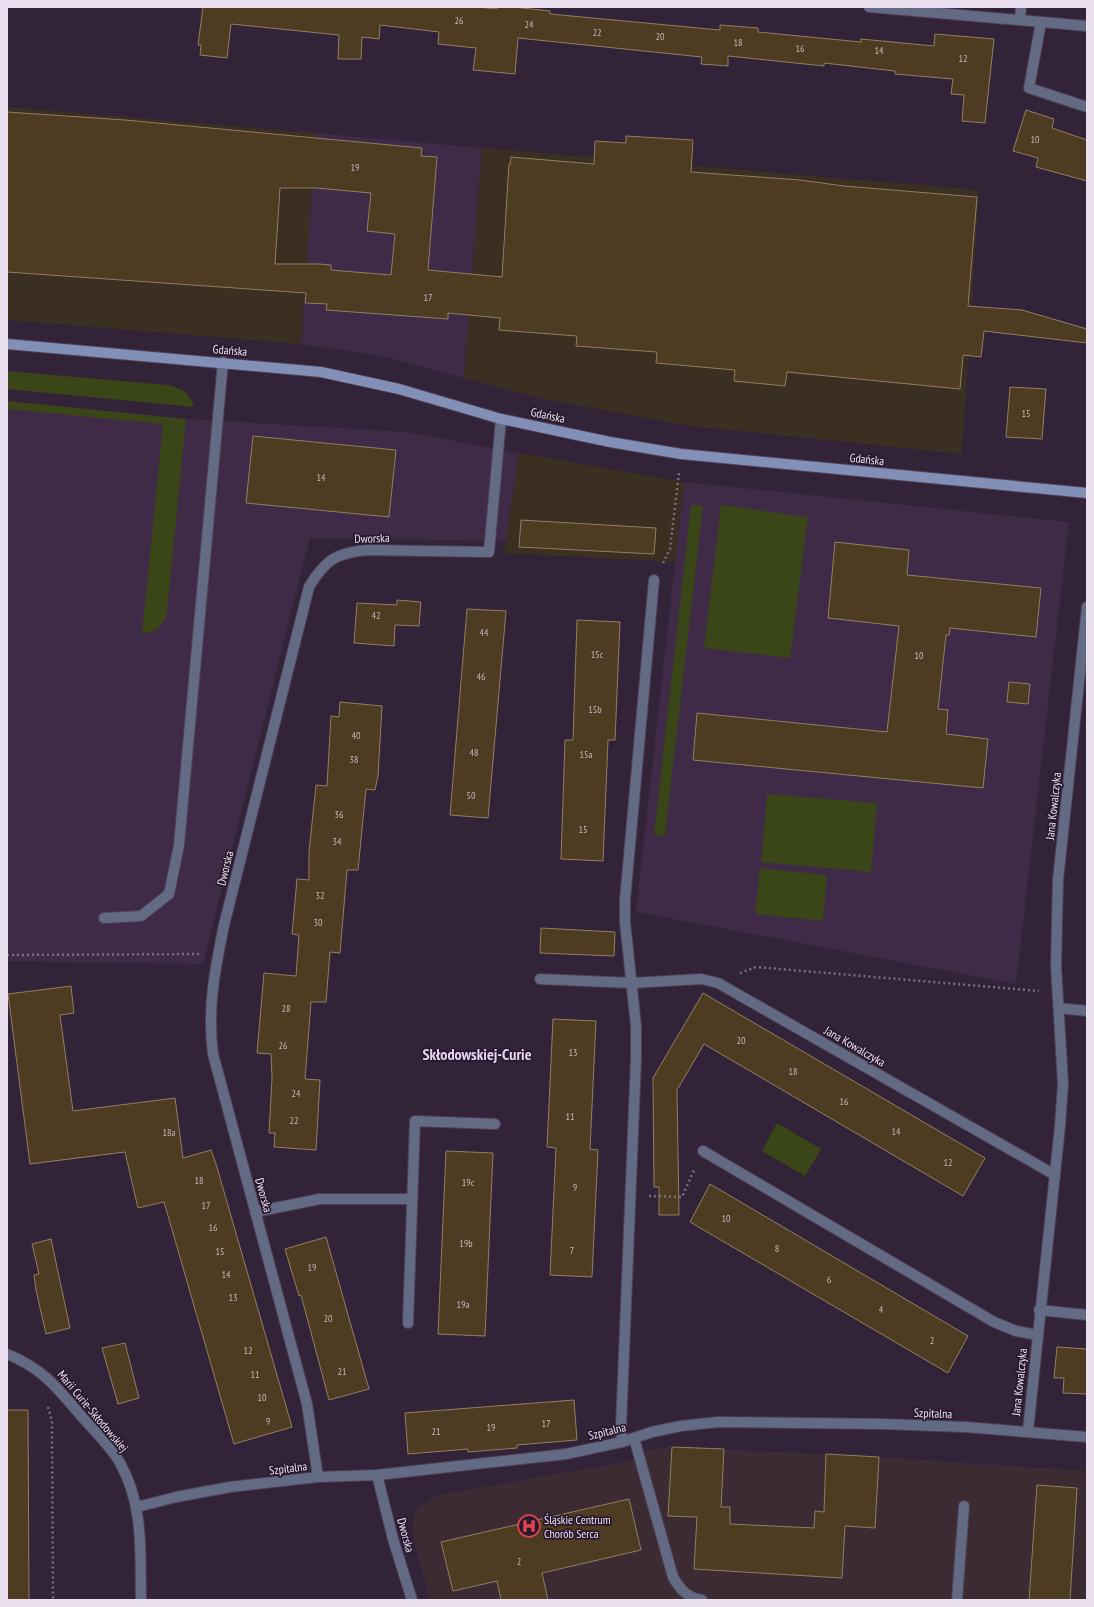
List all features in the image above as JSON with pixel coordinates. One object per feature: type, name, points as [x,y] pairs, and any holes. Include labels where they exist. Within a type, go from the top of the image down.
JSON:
[{"type":"street","points":[[870,7],[1087,26]]},
{"type":"street","points":[[1020,20],[1021,7]]},
{"type":"street","points":[[1041,22],[1029,88],[1087,107]]},
{"type":"street","name":"Gdańska","points":[[7,344],[223,362],[321,372],[399,389],[501,418],[610,442],[681,454],[1087,493]]},
{"type":"street","points":[[104,918],[141,916],[169,894],[180,845],[223,362]]},
{"type":"street","name":"Dworska","points":[[318,1477],[307,1404],[213,1054],[209,1030],[218,953],[309,587],[318,571],[332,558],[348,552],[367,550],[489,552],[501,418]]},
{"type":"street","points":[[622,1442],[621,1426],[636,1059],[632,983],[625,922],[625,900],[654,580]]},
{"type":"street","name":"Jana Kowalczyka","points":[[1028,1431],[1063,1084],[1056,934],[1058,880],[1083,677],[1087,607]]},
{"type":"street","name":"Jana Kowalczyka","points":[[540,979],[632,983],[700,979],[718,982],[1055,1175]]},
{"type":"street","points":[[1059,1008],[1087,1011]]},
{"type":"street","points":[[408,1323],[415,1121],[494,1124]]},
{"type":"street","name":"Jana Kowalczyka","points":[[702,1151],[994,1322],[1016,1331],[1037,1335]]},
{"type":"street","points":[[256,1212],[320,1199],[412,1199]]},
{"type":"street","points":[[1039,1310],[1087,1315]]},
{"type":"street","name":"Marii Curie-Skłodowskiej","points":[[7,1354],[22,1360],[48,1378],[120,1462],[130,1486],[136,1507],[140,1532],[141,1600]]},
{"type":"street","name":"Szpitalna","points":[[136,1507],[203,1492],[318,1477],[377,1476],[566,1454],[622,1442],[681,1426],[718,1422],[891,1424],[1028,1431],[1087,1437]]},
{"type":"street","points":[[634,1438],[673,1577],[682,1592],[694,1599],[702,1600]]},
{"type":"street","name":"Dworska","points":[[377,1476],[393,1539],[412,1600]]},
{"type":"street","points":[[957,1600],[964,1506]]},
{"type":"path","points":[[654,580],[670,549],[681,454]]},
{"type":"path","points":[[7,955],[218,953]]},
{"type":"path","points":[[718,982],[756,967],[1058,993]]},
{"type":"path","points":[[630,1196],[682,1197],[702,1151]]},
{"type":"path","points":[[48,1406],[52,1421],[53,1600]]},
{"type":"shaded area","points":[[7,107],[316,133],[301,344],[7,320]]},
{"type":"shaded area","points":[[316,133],[482,148],[464,378],[382,356],[301,344]]},
{"type":"shaded area","points":[[482,148],[979,190],[962,454],[691,426],[549,400],[464,378]]},
{"type":"shaded area","points":[[7,401],[186,419],[407,432],[519,453],[506,541],[310,538],[203,964],[7,961]]},
{"type":"shaded area","points":[[519,453],[684,482],[675,562],[504,553]]},
{"type":"shaded area","points":[[684,482],[1069,522],[1016,984],[636,912]]},
{"type":"shaded area","points":[[672,1447],[879,1457],[1087,1471],[1087,1600],[430,1600],[412,1531],[414,1513],[419,1507],[438,1495],[630,1461],[648,1450]]},
{"type":"green space","points":[[7,371],[168,385],[185,392],[193,402],[194,407],[7,389]]},
{"type":"green space","points":[[7,401],[186,419],[167,613],[161,625],[155,630],[142,633],[163,424],[7,409]]},
{"type":"green space","points":[[691,505],[703,506],[665,836],[654,835]]},
{"type":"green space","points":[[721,505],[808,517],[790,658],[704,648]]},
{"type":"green space","points":[[767,794],[877,803],[871,872],[761,862]]},
{"type":"green space","points":[[760,868],[827,875],[823,921],[755,914]]},
{"type":"green space","points":[[777,1123],[821,1149],[805,1176],[762,1151]]},
{"type":"building","points":[[203,7],[477,7],[497,9],[497,7],[513,7],[550,11],[550,14],[720,30],[720,25],[758,28],[758,32],[861,42],[861,39],[934,46],[935,34],[994,39],[985,123],[962,121],[964,95],[951,94],[953,79],[895,74],[895,71],[824,63],[824,66],[728,56],[728,66],[701,64],[702,57],[518,38],[515,74],[473,70],[476,48],[438,44],[439,32],[380,25],[379,39],[362,37],[361,59],[338,59],[339,35],[231,24],[227,58],[200,55],[201,45],[198,45]]},
{"type":"building","points":[[1026,110],[1054,119],[1052,128],[1087,140],[1087,181],[1036,167],[1038,158],[1013,151]]},
{"type":"building","points":[[7,112],[125,120],[422,148],[421,156],[437,157],[428,270],[502,277],[509,164],[510,165],[511,157],[594,164],[595,141],[626,143],[626,136],[693,140],[691,172],[800,180],[844,186],[977,197],[968,306],[1022,310],[1087,329],[1087,343],[984,331],[981,357],[963,355],[960,389],[787,372],[785,386],[734,381],[735,370],[656,363],[657,352],[576,346],[577,336],[499,330],[500,318],[448,313],[448,319],[326,310],[327,304],[305,303],[306,293],[7,272]],"holes":[[[280,188],[316,188],[371,193],[367,231],[395,234],[391,275],[331,270],[331,265],[275,264]]]},
{"type":"building","points":[[1010,387],[1046,389],[1042,439],[1006,437]]},
{"type":"building","points":[[253,436],[396,450],[389,517],[246,503]]},
{"type":"building","points":[[521,520],[656,528],[654,554],[519,547]]},
{"type":"building","points":[[835,542],[909,550],[907,575],[1041,588],[1036,637],[950,628],[949,635],[946,635],[938,709],[948,710],[946,734],[988,739],[983,788],[693,760],[697,713],[887,732],[899,626],[828,618]]},
{"type":"building","points":[[397,600],[421,602],[419,626],[395,625],[394,646],[354,643],[357,603],[397,605]]},
{"type":"building","points":[[467,609],[506,611],[488,818],[450,815]]},
{"type":"building","points":[[577,620],[620,622],[615,740],[608,740],[603,861],[561,859],[565,740],[573,740]]},
{"type":"building","points":[[1009,682],[1030,684],[1028,704],[1007,702]]},
{"type":"building","points":[[340,702],[382,706],[378,776],[375,790],[366,789],[358,870],[347,870],[340,953],[330,952],[326,1002],[311,1002],[305,1079],[320,1080],[316,1150],[274,1147],[275,1133],[269,1133],[272,1078],[271,1054],[257,1053],[264,973],[296,976],[299,935],[292,934],[297,879],[309,880],[309,852],[316,785],[327,786],[331,716],[339,717]]},
{"type":"building","points":[[541,928],[615,932],[614,956],[540,953]]},
{"type":"building","points":[[71,986],[74,1013],[60,1015],[73,1111],[175,1098],[183,1158],[211,1150],[216,1164],[292,1427],[234,1444],[164,1202],[138,1208],[125,1152],[30,1164],[8,994]]},
{"type":"building","points":[[703,993],[985,1158],[963,1196],[704,1044],[677,1090],[679,1215],[659,1215],[659,1187],[654,1187],[653,1078]]},
{"type":"building","points":[[553,1019],[596,1021],[590,1149],[598,1150],[592,1277],[550,1275],[556,1148],[547,1147]]},
{"type":"building","points":[[446,1151],[493,1153],[485,1336],[438,1334]]},
{"type":"building","points":[[710,1184],[968,1336],[948,1373],[690,1222]]},
{"type":"building","points":[[326,1237],[369,1389],[329,1400],[301,1295],[299,1296],[285,1249]]},
{"type":"building","points":[[51,1239],[70,1328],[46,1334],[36,1290],[34,1275],[39,1274],[32,1244]]},
{"type":"building","points":[[125,1343],[139,1398],[118,1404],[102,1348]]},
{"type":"building","points":[[1057,1347],[1087,1349],[1087,1394],[1063,1393],[1064,1378],[1054,1378]]},
{"type":"building","points":[[574,1400],[577,1440],[517,1445],[517,1448],[468,1452],[468,1449],[408,1454],[405,1413]]},
{"type":"building","points":[[7,1410],[28,1410],[29,1600],[7,1600]]},
{"type":"building","points":[[672,1447],[724,1449],[721,1507],[730,1507],[730,1524],[814,1528],[815,1511],[824,1512],[826,1454],[879,1457],[875,1528],[845,1526],[842,1578],[694,1569],[697,1517],[668,1516]]},
{"type":"building","points":[[1037,1485],[1077,1488],[1070,1600],[1029,1600]]},
{"type":"building","points":[[629,1499],[641,1550],[542,1573],[548,1600],[501,1600],[497,1581],[453,1591],[441,1542]]},
{"type":"place","name":"Śląskie Centrum Chorób Serca","points":[[529,1526]]},
{"type":"district","name":"Skłodowskiej-Curie","points":[[477,1054]]}]
